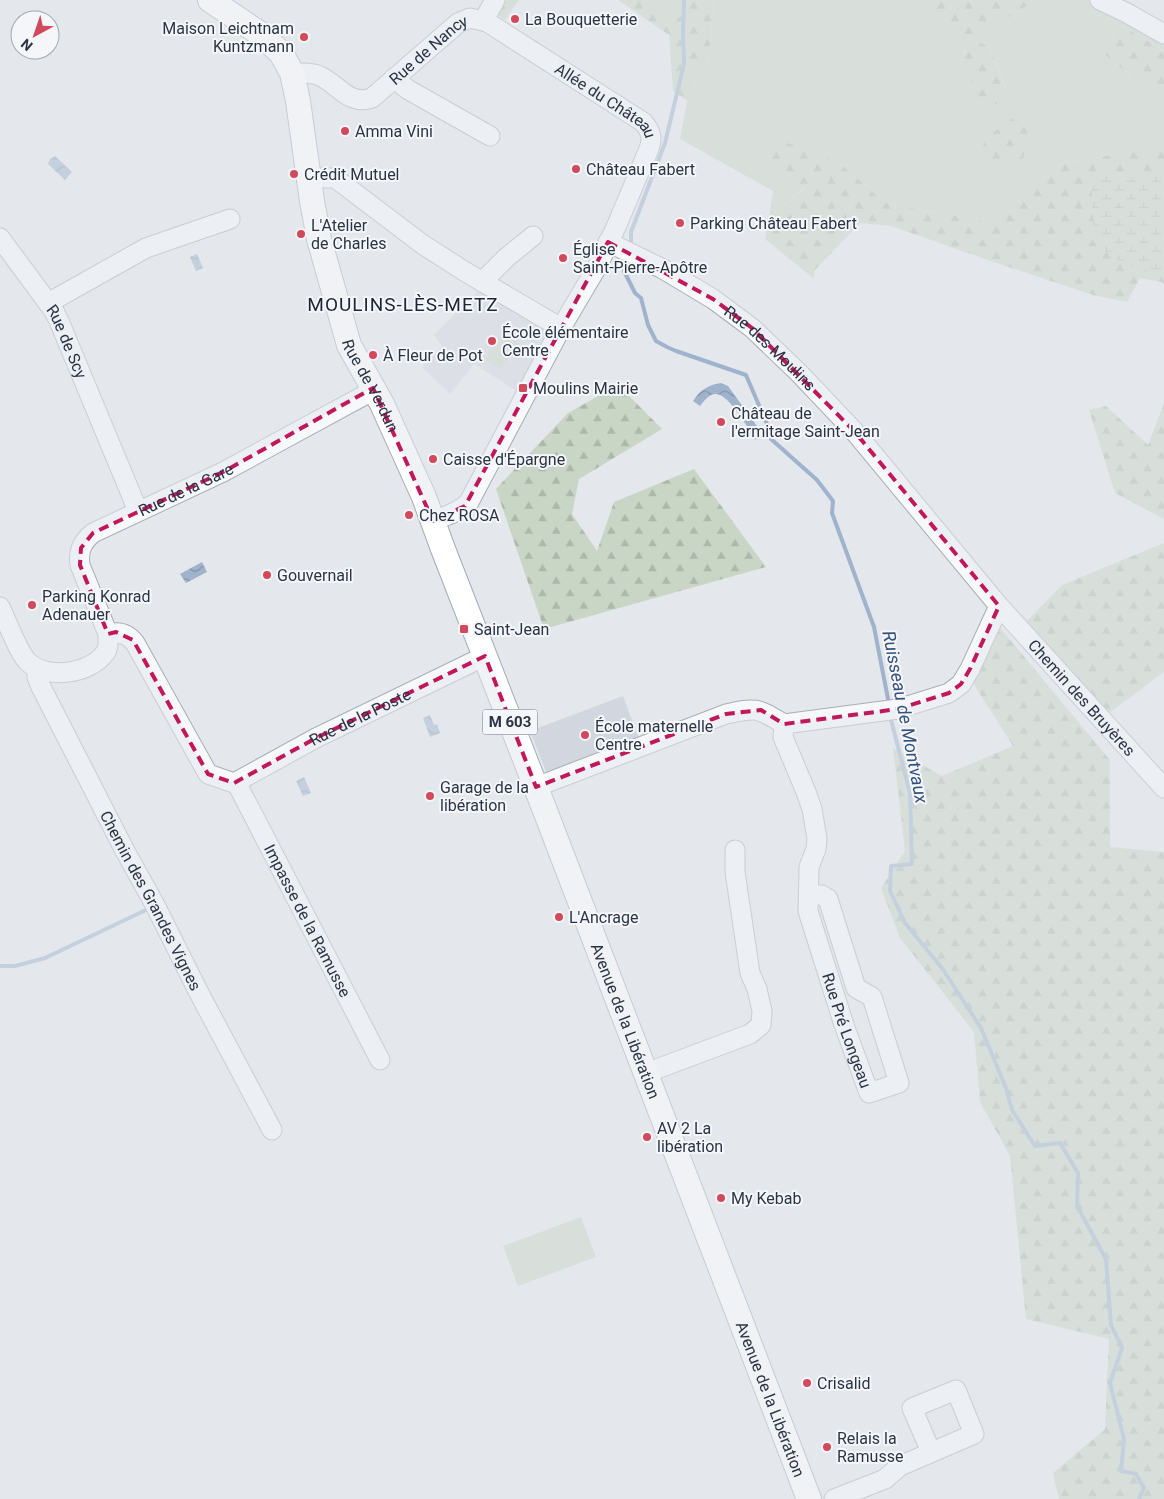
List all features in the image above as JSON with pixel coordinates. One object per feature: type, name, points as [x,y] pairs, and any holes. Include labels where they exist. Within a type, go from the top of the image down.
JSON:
[{"type":"main road","name":"M 603","points":[[210,0],[262,35],[281,53],[288,62],[292,73]]},
{"type":"main road","name":"Rue de Verdun","points":[[292,73],[320,239],[349,345],[382,404],[413,470],[485,656]]},
{"type":"main road","name":"Avenue de la Libération","points":[[485,656],[809,1499]]},
{"type":"street","name":"Rue de Nancy","points":[[292,73],[307,73],[321,76],[354,99],[363,101],[372,98],[458,23],[470,18],[486,22],[486,16],[495,0]]},
{"type":"street","points":[[1100,0],[1130,6],[1164,34]]},
{"type":"street","name":"Allée du Château","points":[[433,521],[455,512],[470,502],[561,328],[597,267],[651,143],[649,128],[643,122],[486,22]]},
{"type":"street","points":[[394,78],[407,89],[490,136]]},
{"type":"street","points":[[309,178],[334,178],[422,244],[561,328]]},
{"type":"street","name":"Rue de Scy","points":[[138,511],[59,321],[48,303],[146,248],[230,219]]},
{"type":"street","points":[[482,282],[506,258],[533,236]]},
{"type":"street","points":[[0,238],[48,303]]},
{"type":"street","name":"Rue des Moulins","points":[[608,242],[663,269],[713,299],[752,328],[798,372],[854,431],[999,606]]},
{"type":"street","name":"Rue de la Gare","points":[[108,634],[80,565],[81,548],[93,533],[223,472],[363,396],[373,388]]},
{"type":"street","points":[[536,788],[726,714],[747,709],[761,710],[784,724],[898,709],[949,693],[961,684],[970,669],[999,606]]},
{"type":"street","name":"Chemin des Bruyères","points":[[999,606],[1164,788]]},
{"type":"street","points":[[0,607],[26,661],[37,669],[47,672],[77,671],[94,663],[106,652],[108,634],[116,632],[125,634],[135,643],[208,774],[234,783],[236,782]]},
{"type":"street","name":"Rue de la Poste","points":[[236,782],[316,738],[485,656]]},
{"type":"street","name":"Chemin des Grandes Vignes","points":[[37,669],[37,677],[41,687],[272,1130]]},
{"type":"street","name":"Rue Pré Longeau","points":[[784,724],[783,737],[812,809],[817,839],[816,849],[809,867],[808,911],[844,1025],[869,1093],[899,1083],[872,997],[856,988],[828,899],[822,895],[809,895]]},
{"type":"street","name":"Impasse de la Ramusse","points":[[236,782],[380,1060]]},
{"type":"street","points":[[646,1073],[750,1034],[761,1025],[762,1012],[757,989],[750,973],[735,872],[735,850]]},
{"type":"street","points":[[834,1499],[885,1479],[900,1466],[931,1452]]},
{"type":"highlighted area","points":[[608,242],[713,299],[752,328],[854,431],[999,606],[970,669],[961,684],[949,693],[898,709],[784,724],[761,710],[726,714],[536,787],[485,656],[316,738],[234,783],[208,774],[133,640],[116,632],[108,634],[80,565],[81,548],[93,533],[223,472],[373,388],[433,521],[465,506]]},
{"type":"shaded area","name":"École élémentaire Centre","points":[[483,286],[549,334],[520,393],[474,364],[450,394],[422,367],[442,346],[434,335]]},
{"type":"shaded area","name":"École maternelle Centre","points":[[623,696],[639,739],[547,774],[530,731]]},
{"type":"green space","points":[[505,0],[519,0],[505,20],[496,14]]},
{"type":"green space","points":[[618,0],[643,0],[675,21],[685,12],[683,0],[714,0],[708,65],[693,69],[688,101],[673,91],[669,35]]},
{"type":"green space","points":[[643,0],[683,0],[685,12],[675,21]]},
{"type":"green space","points":[[714,0],[914,0],[966,43],[963,59],[996,105],[1007,90],[989,46],[972,40],[1027,5],[1026,0],[1100,0],[1164,39],[1164,51],[1119,24],[1105,55],[1164,102],[1164,145],[1060,164],[994,223],[886,203],[837,161],[769,217],[773,191],[680,139],[693,69],[708,65]]},
{"type":"green space","points":[[914,0],[1026,0],[1028,5],[972,40],[989,46],[1007,91],[996,105],[978,100],[963,59],[966,43]]},
{"type":"green space","points":[[1119,24],[1164,51],[1164,102],[1105,55]]},
{"type":"green space","points":[[1014,117],[1031,122],[1023,159],[994,172],[981,155],[985,139]]},
{"type":"green space","points":[[782,141],[837,161],[886,203],[994,223],[1060,164],[1164,145],[1164,284],[1140,278],[1127,302],[1093,295],[891,226],[860,223],[814,271],[814,279],[765,239],[769,217],[805,188],[770,162]]},
{"type":"green space","points":[[1164,176],[1164,275],[1160,275],[1122,262],[1113,257],[1099,243],[1093,225],[1092,193],[1098,177],[1111,180]]},
{"type":"green space","points":[[502,331],[518,342],[501,369],[485,359]]},
{"type":"green space","points":[[618,385],[662,429],[579,479],[572,514],[597,551],[614,502],[694,469],[766,567],[544,629],[496,489],[568,413]]},
{"type":"green space","points":[[1164,403],[1164,519],[1115,493],[1089,410],[1106,406],[1148,445]]},
{"type":"green space","points":[[1164,543],[1164,672],[1109,713],[1026,622],[1062,585]]},
{"type":"green space","points":[[993,619],[1110,760],[1110,847],[1164,852],[1164,1499],[1059,1499],[1053,1473],[1105,1429],[1109,1339],[1026,1319],[1010,1156],[980,1102],[974,1032],[900,938],[881,888],[905,851],[893,748],[942,776],[1013,746],[968,675]]},
{"type":"green space","points":[[581,1217],[596,1257],[518,1286],[503,1246]]},
{"type":"water","points":[[55,156],[72,172],[65,180],[48,164],[50,159]]},
{"type":"water","points":[[197,254],[203,268],[196,271],[190,257]]},
{"type":"water","points":[[721,383],[728,386],[759,429],[756,440],[732,405],[720,395],[710,396],[700,406],[693,401],[705,389]]},
{"type":"water","points":[[202,562],[207,572],[186,583],[180,574]]},
{"type":"water","points":[[430,715],[434,725],[437,724],[440,733],[430,737],[423,718]]},
{"type":"water","points":[[304,777],[311,793],[303,796],[296,781]]},
{"type":"waterway","name":"Ruisseau de Montvaux","points":[[631,246],[631,232],[665,143],[684,64],[684,0]]},
{"type":"waterway","name":"Ruisseau de Montvaux","points":[[627,257],[624,271],[635,293],[641,298],[648,325],[656,341],[676,351],[746,375],[767,424],[771,439],[817,480],[833,501],[832,513],[874,627],[889,704]]},
{"type":"waterway","name":"Ruisseau de Montvaux","points":[[890,716],[910,793],[912,864],[891,866],[890,891],[905,923],[942,968],[981,1028],[1006,1088],[1012,1110],[1035,1146],[1060,1143],[1078,1173],[1077,1206],[1106,1259],[1111,1325],[1122,1348],[1110,1383],[1124,1439],[1121,1471],[1136,1474],[1144,1488],[1139,1499]]},
{"type":"waterway","points":[[0,966],[15,966],[45,958],[148,909]]},
{"type":"place","name":"La Bouquetterie","points":[[515,19]]},
{"type":"place","name":"Maison Leichtnam Kuntzmann","points":[[304,37]]},
{"type":"place","name":"Amma Vini","points":[[345,131]]},
{"type":"place","name":"Château Fabert","points":[[576,169]]},
{"type":"place","name":"Crédit Mutuel","points":[[294,174]]},
{"type":"place","name":"Parking Château Fabert","points":[[680,223]]},
{"type":"place","name":"L'Atelier de Charles","points":[[301,234]]},
{"type":"place","name":"Église Saint-Pierre-Apôtre","points":[[563,258]]},
{"type":"place","name":"École élémentaire Centre","points":[[492,341]]},
{"type":"place","name":"À Fleur de Pot","points":[[373,355]]},
{"type":"place","name":"Moulins Mairie","points":[[523,388]]},
{"type":"place","name":"Château de l'ermitage Saint-Jean","points":[[721,422]]},
{"type":"place","name":"Caisse d'Épargne","points":[[433,459]]},
{"type":"place","name":"Chez ROSA","points":[[409,515]]},
{"type":"place","name":"Gouvernail","points":[[267,575]]},
{"type":"place","name":"Parking Konrad Adenauer","points":[[32,605]]},
{"type":"place","name":"Saint-Jean","points":[[464,629]]},
{"type":"place","name":"École maternelle Centre","points":[[585,735]]},
{"type":"place","name":"Garage de la libération","points":[[430,796]]},
{"type":"place","name":"L'Ancrage","points":[[559,917]]},
{"type":"place","name":"AV 2 La libération","points":[[647,1137]]},
{"type":"place","name":"My Kebab","points":[[721,1198]]},
{"type":"place","name":"Crisalid","points":[[807,1383]]},
{"type":"place","name":"Relais la Ramusse","points":[[827,1447]]},
{"type":"district","name":"MOULINS-LÈS-METZ","points":[[403,304]]}]
